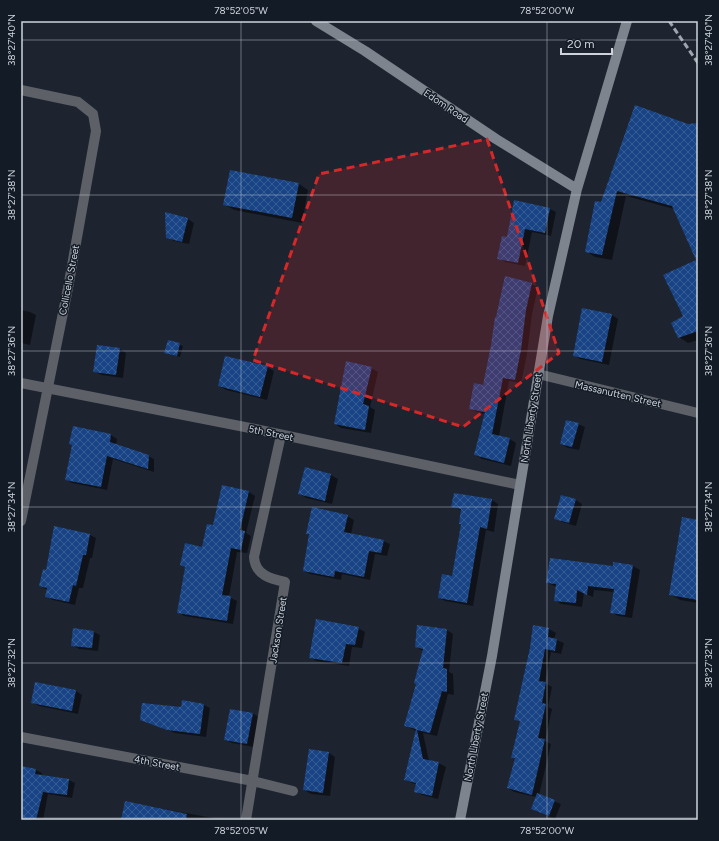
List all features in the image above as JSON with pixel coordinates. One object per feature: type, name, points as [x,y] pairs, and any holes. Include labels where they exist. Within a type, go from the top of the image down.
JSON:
[{"type":"street","name":"Edom Road","points":[[316,21],[496,139],[577,189]]},
{"type":"street","name":"North Liberty Street","points":[[460,820],[492,656],[548,316],[577,189],[627,21]]},
{"type":"street","name":"Collicello Street","points":[[21,90],[78,102],[93,114],[96,131],[68,288],[21,520]]},
{"type":"street","name":"Massanutten Street","points":[[538,374],[698,413]]},
{"type":"street","name":"5th Street","points":[[21,383],[520,485]]},
{"type":"street","name":"Jackson Street","points":[[246,820],[285,582],[270,578],[260,572],[255,564],[254,557],[281,435]]},
{"type":"street","name":"4th Street","points":[[21,736],[253,781],[293,791]]},
{"type":"highlighted area","points":[[487,139],[559,353],[463,427],[253,360],[319,174]]},
{"type":"building","points":[[635,105],[688,124],[698,123],[698,331],[678,338],[671,323],[683,316],[663,275],[696,260],[672,206],[617,191],[602,255],[585,252],[595,201],[601,202]]},
{"type":"building","points":[[230,170],[299,183],[292,218],[223,205]]},
{"type":"building","points":[[514,200],[550,208],[545,233],[525,229],[518,263],[497,259],[502,236],[507,237]]},
{"type":"building","points":[[165,212],[188,218],[182,242],[166,238]]},
{"type":"building","points":[[505,276],[532,283],[526,310],[521,350],[515,380],[503,378],[492,434],[510,438],[504,463],[474,455],[485,412],[469,409],[474,383],[483,385],[495,317]]},
{"type":"building","points":[[582,308],[612,314],[602,362],[573,356]]},
{"type":"building","points":[[168,340],[180,343],[177,356],[164,353]]},
{"type":"building","points":[[97,345],[120,348],[116,375],[93,372]]},
{"type":"building","points":[[225,356],[268,366],[260,397],[218,386]]},
{"type":"building","points":[[346,361],[372,367],[363,404],[369,406],[365,430],[334,424]]},
{"type":"building","points":[[566,420],[579,423],[572,447],[560,444]]},
{"type":"building","points":[[73,426],[111,434],[110,442],[149,455],[148,469],[107,456],[101,487],[65,480],[72,445],[69,444]]},
{"type":"building","points":[[305,467],[331,474],[325,501],[298,494]]},
{"type":"building","points":[[222,485],[249,491],[240,530],[245,531],[241,550],[231,548],[222,595],[231,596],[227,621],[177,613],[185,567],[180,565],[185,543],[202,547],[207,524],[213,525]]},
{"type":"building","points":[[454,493],[492,499],[487,529],[480,527],[467,603],[438,598],[442,574],[452,576],[461,524],[459,524],[461,509],[451,507]]},
{"type":"building","points":[[561,495],[576,499],[569,523],[554,519]]},
{"type":"building","points":[[312,507],[348,515],[344,532],[384,540],[381,553],[369,551],[364,577],[335,571],[334,577],[303,571],[309,534],[306,534]]},
{"type":"building","points":[[682,517],[698,520],[698,600],[669,595]]},
{"type":"building","points":[[54,526],[90,534],[86,555],[83,555],[76,586],[73,585],[69,602],[45,597],[47,588],[39,586],[43,569],[46,570]]},
{"type":"building","points":[[550,558],[613,566],[613,562],[633,565],[625,615],[610,613],[614,589],[588,586],[587,595],[577,590],[576,603],[554,601],[556,584],[546,583]]},
{"type":"building","points":[[316,619],[359,627],[355,645],[346,644],[342,663],[309,658]]},
{"type":"building","points":[[417,625],[447,629],[443,668],[447,669],[447,692],[442,691],[430,733],[417,730],[423,759],[439,762],[432,796],[414,792],[416,783],[404,780],[416,729],[404,726],[416,684],[414,683],[423,649],[415,647]]},
{"type":"building","points":[[533,625],[549,628],[548,637],[557,639],[555,651],[545,649],[539,681],[546,682],[542,703],[546,704],[538,738],[545,739],[532,795],[507,788],[515,758],[511,758],[520,721],[514,720],[530,647]]},
{"type":"building","points":[[73,628],[94,631],[92,648],[71,646]]},
{"type":"building","points":[[35,682],[76,690],[72,711],[31,703]]},
{"type":"building","points":[[182,700],[204,704],[200,734],[167,730],[140,720],[142,703],[181,707]]},
{"type":"building","points":[[230,709],[253,713],[247,744],[224,740]]},
{"type":"building","points":[[309,749],[329,752],[323,793],[303,790]]},
{"type":"building","points":[[21,766],[36,769],[35,774],[69,779],[67,795],[43,792],[36,820],[21,820]]},
{"type":"building","points":[[537,793],[555,800],[549,816],[531,809]]},
{"type":"building","points":[[125,801],[187,814],[186,820],[121,820]]},
{"type":"railway","points":[[669,21],[698,63]]}]
